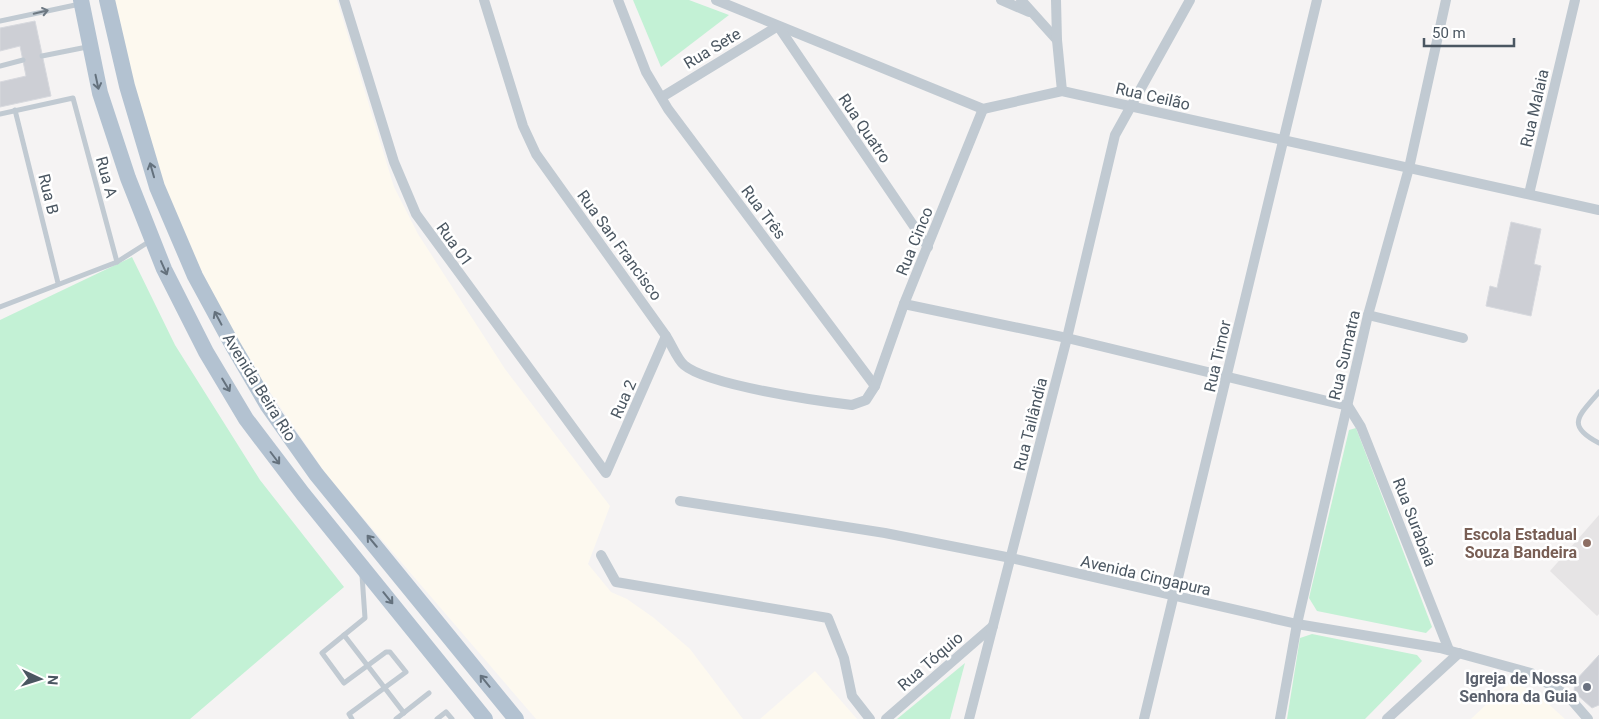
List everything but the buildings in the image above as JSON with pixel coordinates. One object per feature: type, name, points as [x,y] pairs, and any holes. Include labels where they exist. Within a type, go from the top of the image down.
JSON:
[{"type":"main road","name":"Avenida Beira Rio","points":[[107,0],[127,86],[157,187],[195,276],[233,346],[268,406],[316,474],[516,719]]},
{"type":"main road","name":"Avenida Beira Rio","points":[[81,2],[100,93],[128,178],[164,269],[206,352],[246,419],[303,494],[485,719]]},
{"type":"street","name":"Rua 01","points":[[344,0],[394,162],[416,214],[606,473]]},
{"type":"street","name":"Rua San Francisco","points":[[484,0],[523,126],[536,154],[666,336],[683,364],[697,374],[752,388],[852,405],[866,400],[875,386]]},
{"type":"street","name":"Rua Três","points":[[618,0],[646,72],[668,109],[875,386]]},
{"type":"street","points":[[716,0],[984,109]]},
{"type":"street","points":[[1001,0],[1030,12]]},
{"type":"street","points":[[1021,0],[1057,40]]},
{"type":"street","points":[[1056,0],[1057,40],[1062,91]]},
{"type":"street","points":[[1130,106],[1190,0]]},
{"type":"street","name":"Rua Timor","points":[[1144,719],[1228,377],[1317,0]]},
{"type":"street","name":"Rua Sumatra","points":[[1280,719],[1297,624],[1368,315],[1409,168],[1446,0]]},
{"type":"street","name":"Rua Malaia","points":[[1529,194],[1575,0]]},
{"type":"street","name":"Rua Sete","points":[[662,97],[778,26]]},
{"type":"street","name":"Rua Quatro","points":[[778,26],[928,247]]},
{"type":"street","name":"Rua Ceilão","points":[[984,109],[1062,91],[1282,142],[1599,210]]},
{"type":"street","name":"Rua Tailândia","points":[[969,719],[1068,338],[1115,135],[1130,106]]},
{"type":"street","name":"Rua Cinco","points":[[875,386],[904,304],[984,109]]},
{"type":"street","points":[[904,304],[1068,338],[1348,406]]},
{"type":"street","points":[[1368,315],[1463,338]]},
{"type":"street","name":"Rua 2","points":[[606,473],[666,336]]},
{"type":"street","name":"Rua Surabaia","points":[[1348,406],[1361,427],[1454,652]]},
{"type":"street","name":"Avenida Cingapura","points":[[680,501],[885,533],[1011,558],[1297,624],[1454,652],[1532,673],[1568,696],[1588,719]]},
{"type":"street","points":[[600,555],[616,582],[828,618],[844,658],[852,696],[870,719]]},
{"type":"street","name":"Rua Tóquio","points":[[886,719],[994,625]]},
{"type":"street","points":[[1387,719],[1454,652]]},
{"type":"lane","points":[[0,21],[81,2]]},
{"type":"lane","points":[[42,56],[90,46]]},
{"type":"lane","points":[[0,66],[23,60]]},
{"type":"lane","name":"Rua A","points":[[15,110],[73,98],[117,262]]},
{"type":"lane","points":[[0,114],[15,110]]},
{"type":"lane","name":"Rua B","points":[[15,110],[58,283]]},
{"type":"lane","points":[[0,307],[58,283],[117,262],[152,240]]},
{"type":"lane","points":[[1599,392],[1580,416],[1578,425],[1580,432],[1599,443]]},
{"type":"lane","points":[[352,719],[349,714],[406,672],[390,652],[386,652],[344,683],[322,653],[365,618],[361,565]]},
{"type":"lane","points":[[344,635],[404,713]]},
{"type":"lane","points":[[396,719],[429,694]]},
{"type":"lane","points":[[437,719],[446,712],[452,719]]},
{"type":"shaded area","points":[[114,0],[337,0],[394,187],[418,234],[505,369],[610,506],[588,564],[611,592],[627,599],[654,618],[690,649],[743,719],[536,719],[328,477],[244,354],[166,201],[131,81]]},
{"type":"shaded area","name":"Escola Estadual Souza Bandeira","points":[[1599,515],[1599,614],[1597,616],[1550,571]]},
{"type":"shaded area","points":[[815,671],[857,719],[760,719]]},
{"type":"shaded area","points":[[1509,683],[1533,690],[1565,719],[1471,719]]},
{"type":"green space","points":[[633,0],[689,0],[729,15],[661,67]]},
{"type":"green space","points":[[132,257],[175,345],[260,480],[344,587],[190,719],[0,719],[0,320]]},
{"type":"green space","points":[[1356,428],[1432,627],[1426,633],[1317,611],[1309,598],[1349,430]]},
{"type":"green space","points":[[1312,634],[1417,655],[1422,661],[1365,719],[1287,719],[1300,638]]},
{"type":"green space","points":[[965,663],[950,719],[897,719]]},
{"type":"place","name":"Escola Estadual Souza Bandeira","points":[[1587,543]]},
{"type":"place","name":"Igreja de Nossa Senhora da Guia","points":[[1587,687]]}]
